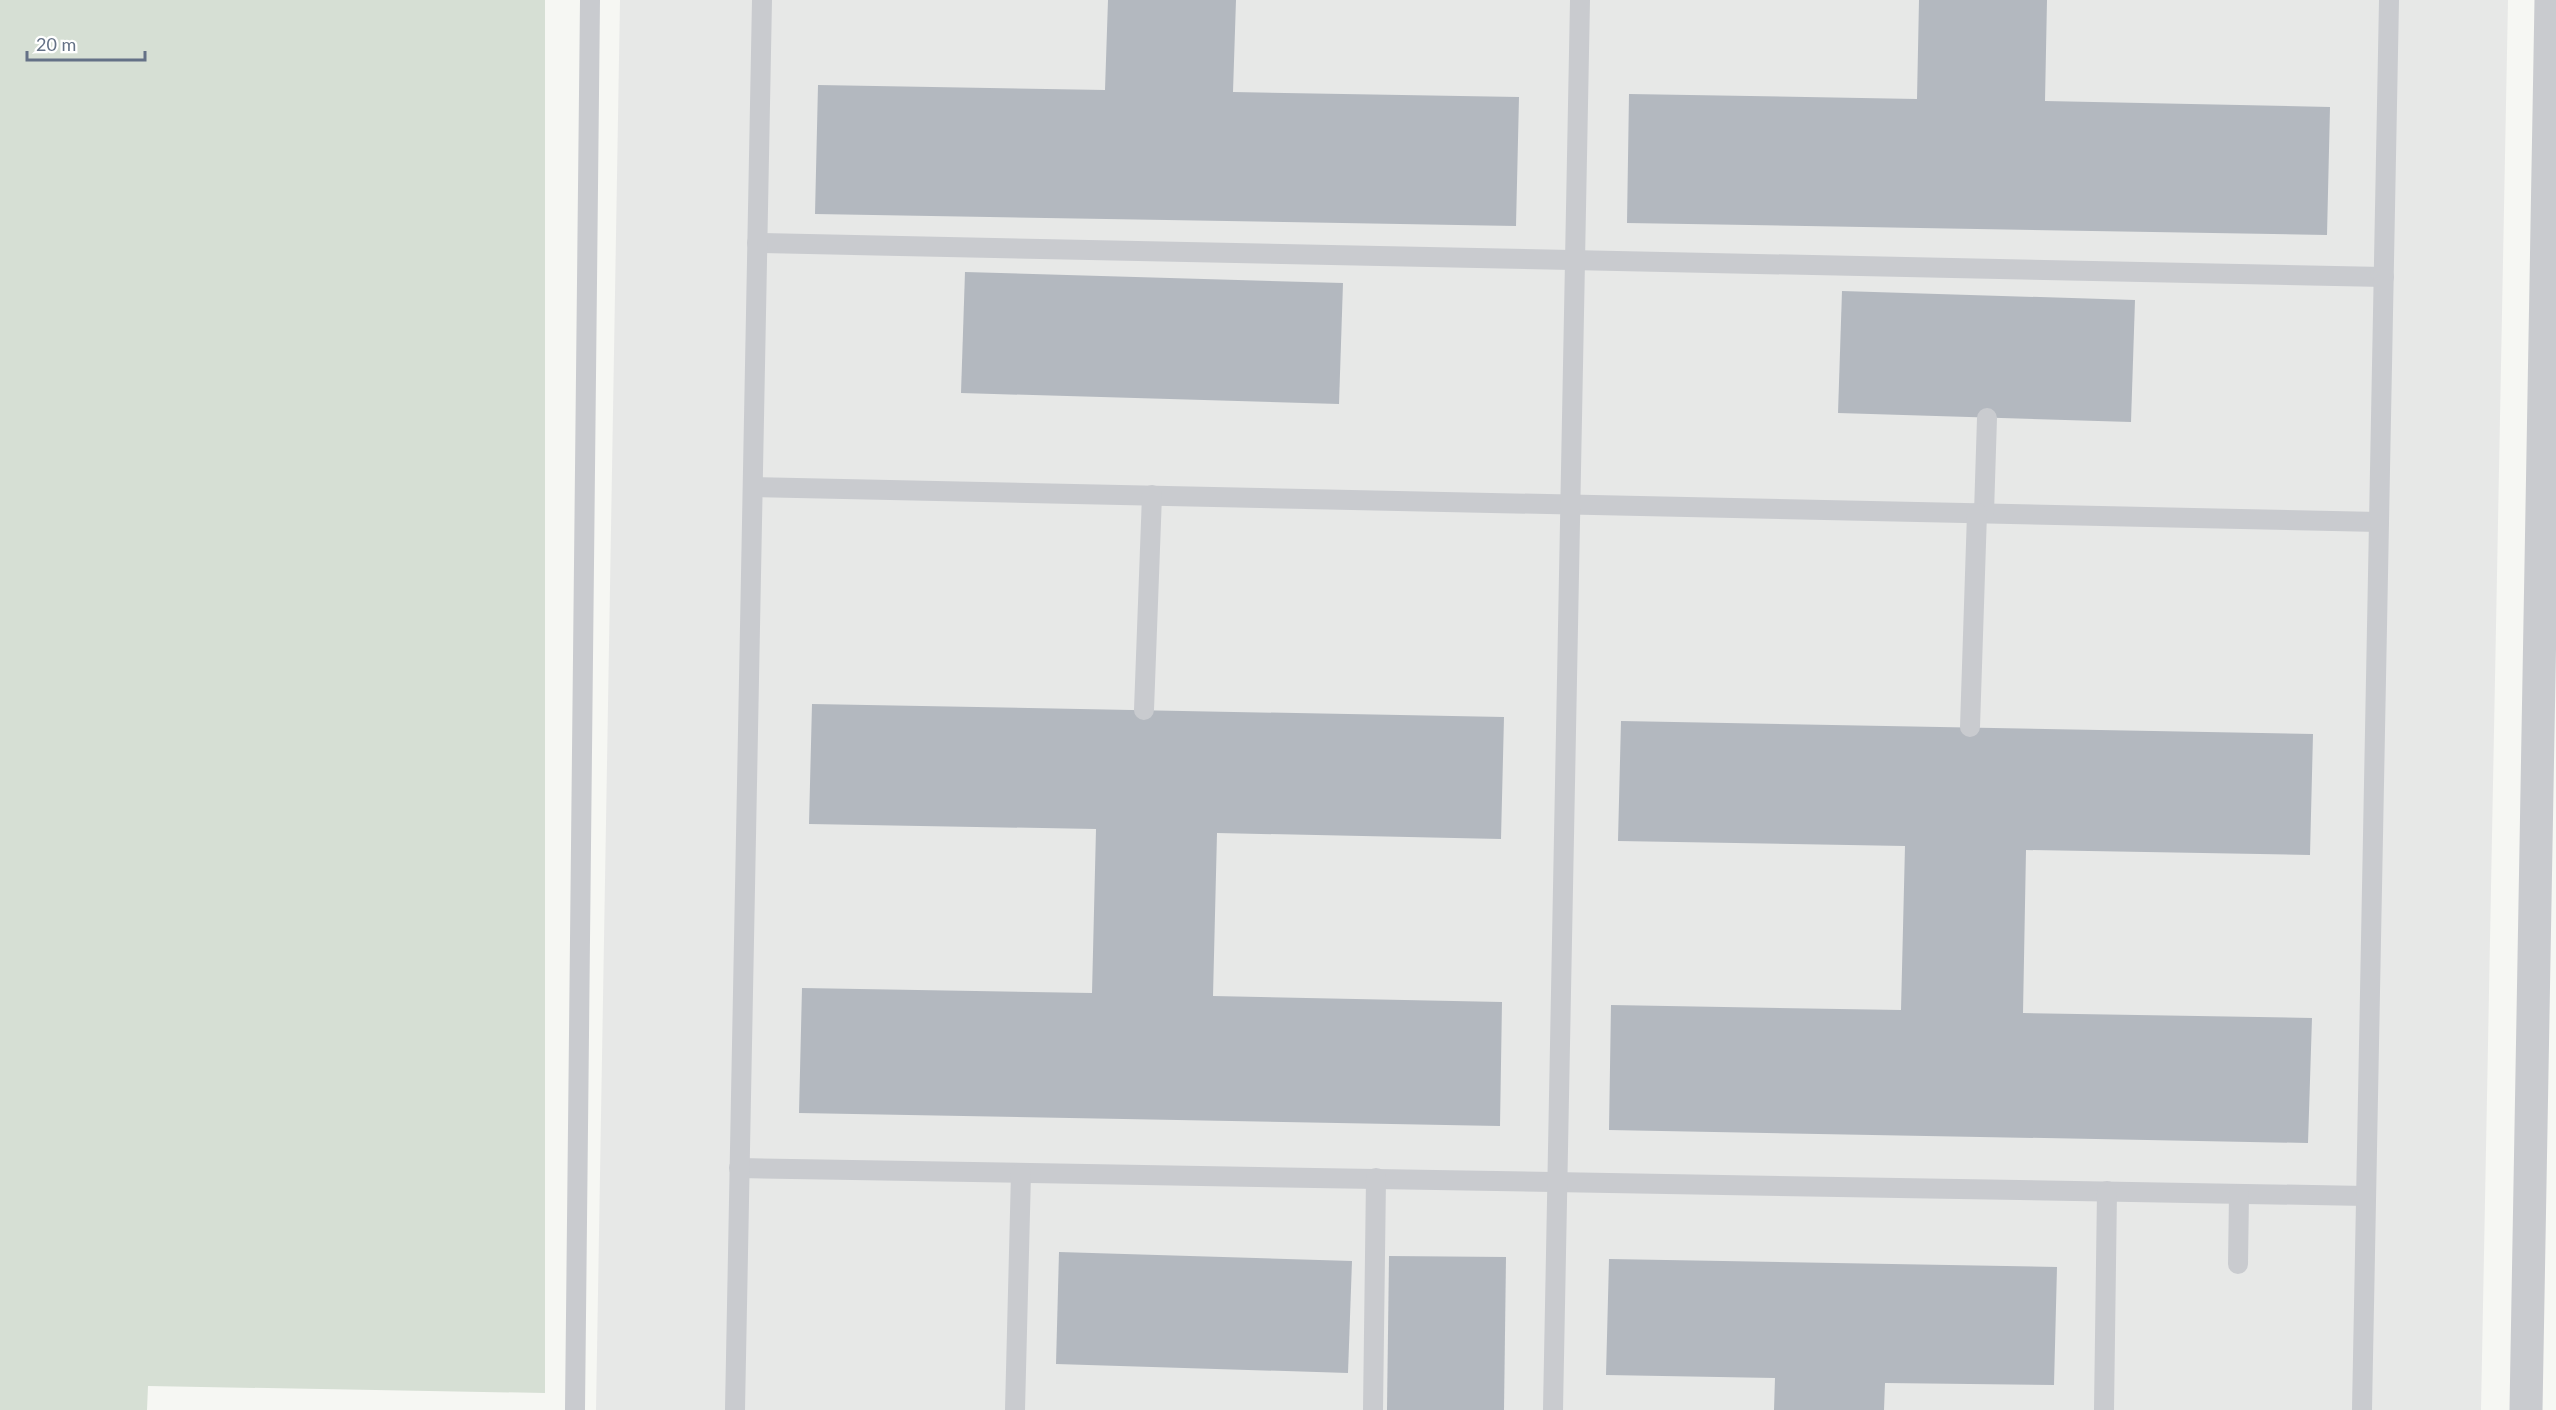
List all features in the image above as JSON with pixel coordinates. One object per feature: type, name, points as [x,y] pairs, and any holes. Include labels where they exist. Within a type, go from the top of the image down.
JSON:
[{"type":"street","points":[[2526,1410],[2551,321],[2551,0]]},
{"type":"lane","points":[[575,1410],[590,0]]},
{"type":"lane","points":[[735,1410],[762,0]]},
{"type":"lane","points":[[1553,1410],[1580,0]]},
{"type":"lane","points":[[2362,1410],[2390,0]]},
{"type":"lane","points":[[758,243],[2384,277]]},
{"type":"lane","points":[[1970,727],[1987,418]]},
{"type":"lane","points":[[753,487],[2379,522]]},
{"type":"lane","points":[[1144,710],[1152,495]]},
{"type":"lane","points":[[739,1167],[2366,1196]]},
{"type":"lane","points":[[1016,1410],[1021,1173]]},
{"type":"lane","points":[[1373,1410],[1376,1178]]},
{"type":"lane","points":[[2104,1410],[2107,1191]]},
{"type":"lane","points":[[2238,1264],[2239,1194]]},
{"type":"shaded area","points":[[0,0],[545,0],[545,1393],[148,1386],[147,1410],[0,1410]]},
{"type":"shaded area","points":[[620,0],[2508,0],[2481,1410],[596,1410]]},
{"type":"building","points":[[1108,0],[1236,0],[1233,92],[1519,97],[1516,226],[815,214],[818,85],[1105,90]]},
{"type":"building","points":[[1919,0],[2047,0],[2045,101],[2330,107],[2327,235],[1627,223],[1629,94],[1917,99]]},
{"type":"building","points":[[965,272],[1343,283],[1339,404],[961,393]]},
{"type":"building","points":[[1842,291],[2135,300],[2131,422],[1838,413]]},
{"type":"building","points":[[812,704],[1504,717],[1501,839],[1217,833],[1213,996],[1502,1002],[1500,1126],[799,1113],[802,988],[1092,993],[1096,829],[809,824]]},
{"type":"building","points":[[1621,721],[2313,734],[2310,855],[2026,850],[2023,1013],[2312,1018],[2308,1143],[1609,1130],[1611,1005],[1901,1010],[1905,846],[1618,841]]},
{"type":"building","points":[[1059,1252],[1352,1261],[1348,1373],[1056,1364]]},
{"type":"building","points":[[1389,1256],[1506,1257],[1504,1410],[1387,1410]]},
{"type":"building","points":[[1609,1259],[2057,1267],[2054,1385],[1885,1383],[1884,1410],[1774,1410],[1775,1378],[1606,1375]]}]
